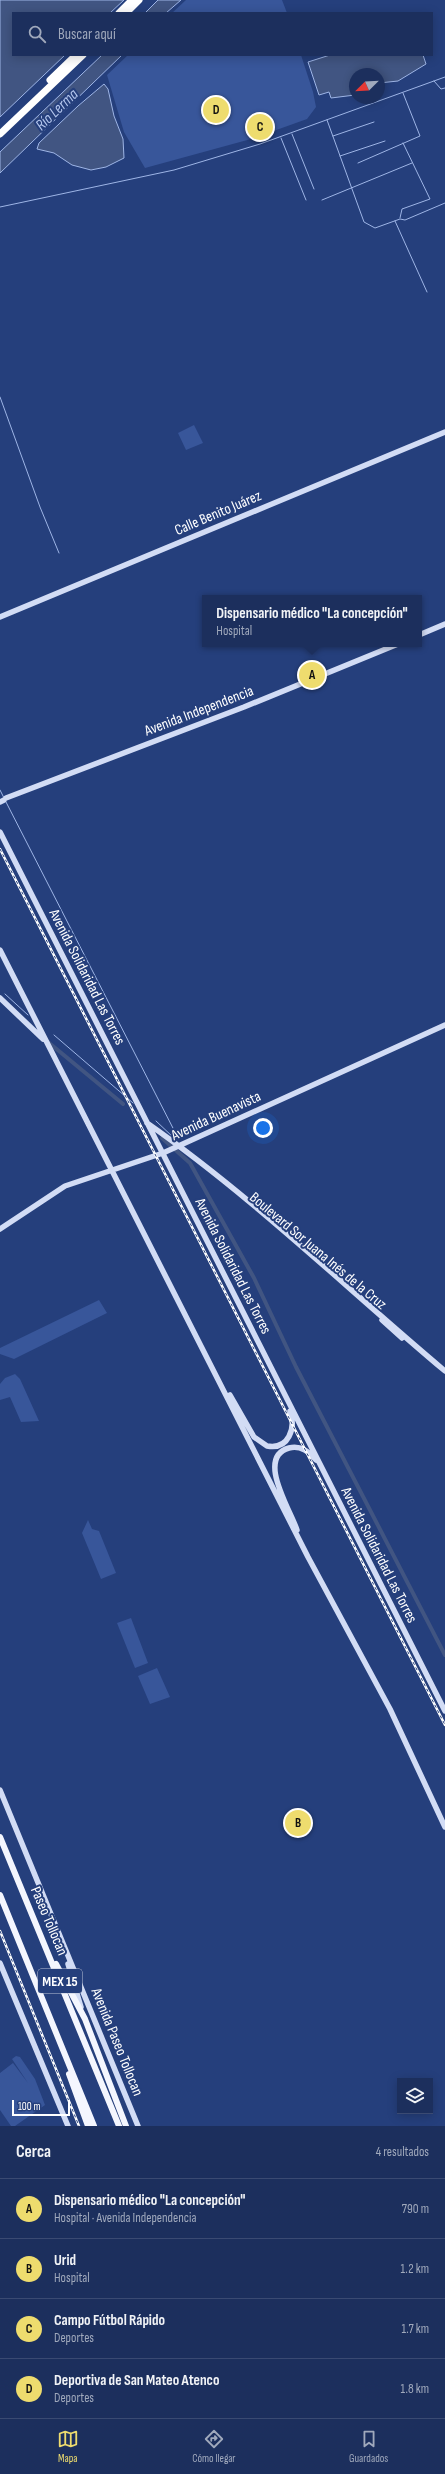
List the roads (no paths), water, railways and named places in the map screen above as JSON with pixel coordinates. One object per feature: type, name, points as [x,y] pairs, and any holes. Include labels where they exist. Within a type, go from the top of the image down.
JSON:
[{"type":"highway","points":[[120,12],[132,0]]},
{"type":"highway","points":[[127,12],[139,0]]},
{"type":"highway","points":[[0,129],[75,56]]},
{"type":"highway","points":[[0,134],[82,56]]},
{"type":"highway","name":"Paseo Tollocan","points":[[0,1837],[119,2126]]},
{"type":"highway","name":"MEX 15","points":[[0,1895],[94,2126]]},
{"type":"highway","points":[[51,1958],[62,1974],[84,2019],[126,2126]]},
{"type":"highway","points":[[67,2059],[69,2075],[88,2126]]},
{"type":"main road","name":"Calle Benito Juárez","points":[[0,616],[445,432]]},
{"type":"main road","points":[[422,634],[445,624]]},
{"type":"main road","name":"Avenida Independencia","points":[[3,800],[244,708],[391,647]]},
{"type":"main road","name":"Avenida Solidaridad Las Torres","points":[[0,832],[445,1711]]},
{"type":"main road","points":[[0,950],[308,1557],[390,1709],[445,1827]]},
{"type":"main road","points":[[0,998],[47,1044]]},
{"type":"main road","name":"Avenida Buenavista","points":[[0,1229],[58,1190],[111,1170],[163,1153],[445,1025]]},
{"type":"main road","name":"Boulevard Sor Juana Inés de la Cruz","points":[[146,1122],[318,1265],[445,1375]]},
{"type":"main road","name":"Boulevard Sor Juana Inés de la Cruz","points":[[176,1147],[320,1262],[445,1371]]},
{"type":"main road","points":[[222,1386],[240,1411],[258,1441],[268,1446],[278,1446],[290,1436],[294,1424],[272,1370]]},
{"type":"main road","points":[[308,1557],[276,1478],[273,1465],[281,1452],[294,1447],[309,1452],[320,1464]]},
{"type":"main road","name":"Avenida Paseo Tollocan","points":[[0,1790],[138,2126]]},
{"type":"main road","points":[[65,1949],[84,2019]]},
{"type":"main road","points":[[0,1964],[68,2126]]},
{"type":"main road","points":[[60,2110],[65,2126]]},
{"type":"water","points":[[0,0],[124,0],[111,12],[12,12],[12,56],[64,56],[0,117]]},
{"type":"water","points":[[158,0],[181,0],[167,12],[146,12]]},
{"type":"water","name":"Río Lerma","points":[[101,56],[121,56],[0,173],[0,152]]},
{"type":"water","points":[[327,56],[423,56],[426,64],[398,81],[385,82],[385,68],[349,68],[349,96],[331,98],[329,92],[319,95],[308,62]]},
{"type":"water","points":[[104,84],[108,89],[114,116],[123,139],[124,158],[106,167],[91,170],[72,165],[54,153],[37,149],[39,143]]},
{"type":"waterway","points":[[0,207],[174,170],[260,144],[445,77]]},
{"type":"waterway","points":[[434,81],[441,89],[445,88]]},
{"type":"waterway","points":[[358,163],[420,136],[403,93]]},
{"type":"waterway","points":[[327,120],[364,222],[375,228],[400,219],[405,220],[445,203]]},
{"type":"waterway","points":[[333,136],[374,122]]},
{"type":"waterway","points":[[292,134],[314,189]]},
{"type":"waterway","points":[[281,138],[306,200]]},
{"type":"waterway","points":[[340,156],[385,141]]},
{"type":"waterway","points":[[400,218],[402,209],[430,199],[403,143]]},
{"type":"waterway","points":[[322,200],[412,163]]},
{"type":"waterway","points":[[395,221],[427,292]]},
{"type":"waterway","points":[[0,397],[40,507],[59,553]]},
{"type":"waterway","points":[[0,790],[4,798]]},
{"type":"waterway","points":[[6,802],[176,1134],[174,1138]]},
{"type":"waterway","points":[[5,994],[28,1015]]},
{"type":"waterway","points":[[54,1035],[133,1103]]},
{"type":"waterway","points":[[48,1042],[123,1104]]},
{"type":"waterway","points":[[156,1121],[174,1138]]},
{"type":"waterway","points":[[162,1138],[190,1163],[254,1278],[296,1367],[445,1655]]},
{"type":"railway","points":[[0,849],[445,1725]]},
{"type":"railway","points":[[0,1931],[79,2126]]},
{"type":"place","name":"Deportiva de San Mateo Atenco","points":[[216,110]]},
{"type":"place","name":"Campo Fútbol Rápido","points":[[260,127]]},
{"type":"place","name":"Dispensario médico \"La concepción\"","points":[[312,675]]},
{"type":"place","name":"Urid","points":[[298,1823]]}]
